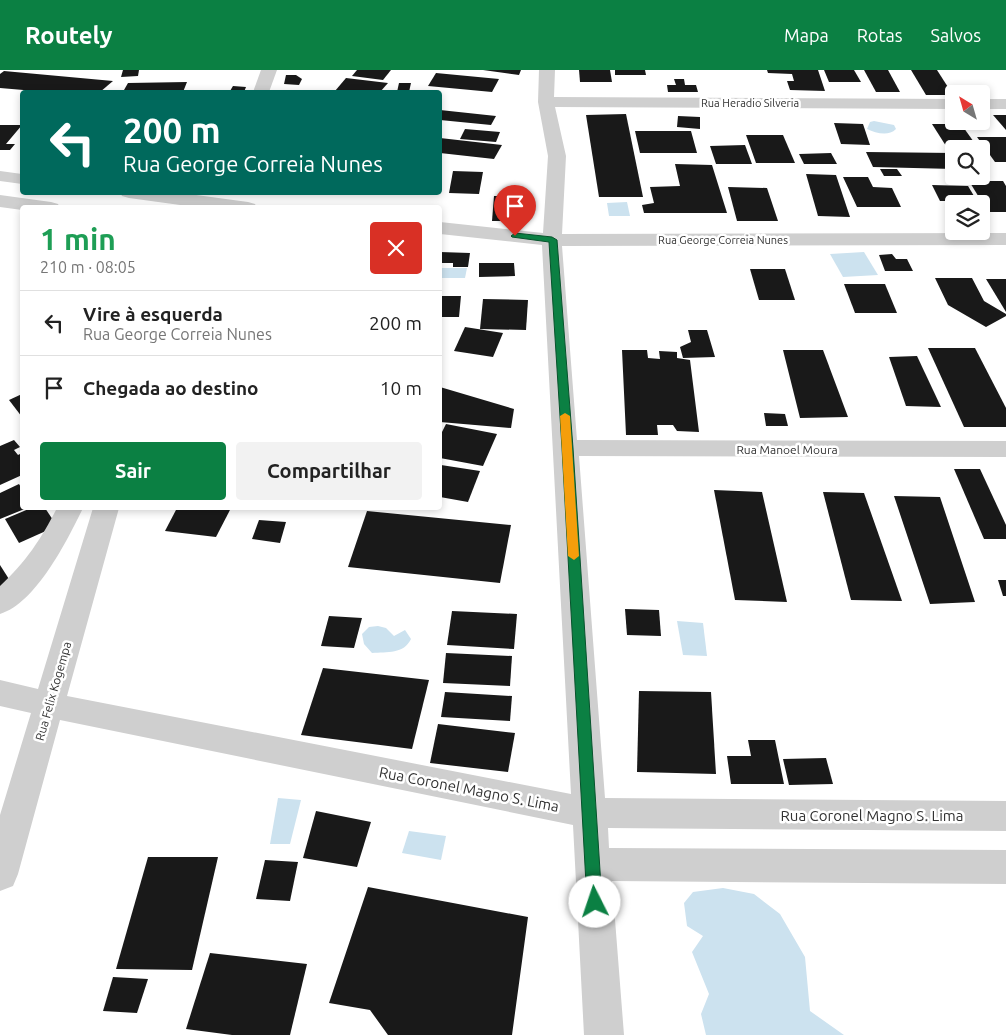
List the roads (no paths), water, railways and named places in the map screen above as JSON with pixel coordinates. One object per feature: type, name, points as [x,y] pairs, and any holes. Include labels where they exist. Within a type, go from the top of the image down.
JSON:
[{"type":"street","points":[[261,90],[268,70]]},
{"type":"street","points":[[547,70],[546,102],[557,156],[552,240],[604,1035]]},
{"type":"street","name":"Rua Heradio Silveria","points":[[546,102],[945,104]]},
{"type":"street","points":[[990,104],[1006,104]]},
{"type":"street","points":[[0,176],[20,179]]},
{"type":"street","points":[[156,195],[235,205]]},
{"type":"street","points":[[0,201],[34,205]]},
{"type":"street","name":"Rua George Correia Nunes","points":[[442,228],[552,240],[1006,239]]},
{"type":"street","name":"Rua Manoel Moura","points":[[567,448],[1006,449]]},
{"type":"street","points":[[0,603],[30,575],[56,535],[69,510]]},
{"type":"street","name":"Rua Felix Kogempa","points":[[0,874],[105,510]]},
{"type":"street","name":"Rua Coronel Magno S. Lima","points":[[0,693],[49,705],[589,813],[1006,816]]},
{"type":"street","points":[[592,864],[1006,867]]},
{"type":"water","points":[[870,122],[894,125],[896,129],[886,134],[867,129]]},
{"type":"water","points":[[627,202],[630,216],[609,216],[607,203]]},
{"type":"water","points":[[864,252],[878,275],[843,277],[830,254]]},
{"type":"water","points":[[442,268],[467,268],[465,278],[442,278]]},
{"type":"water","points":[[677,621],[703,623],[707,656],[683,655]]},
{"type":"water","points":[[378,626],[386,628],[394,636],[405,630],[411,639],[400,650],[372,653],[364,644],[362,634],[369,627]]},
{"type":"water","points":[[278,798],[301,800],[290,844],[270,844]]},
{"type":"water","points":[[409,831],[446,836],[441,860],[402,853]]},
{"type":"water","points":[[723,888],[754,894],[780,914],[805,957],[810,1011],[844,1035],[706,1035],[701,1014],[709,994],[692,952],[703,936],[687,926],[684,903],[693,892]]}]
